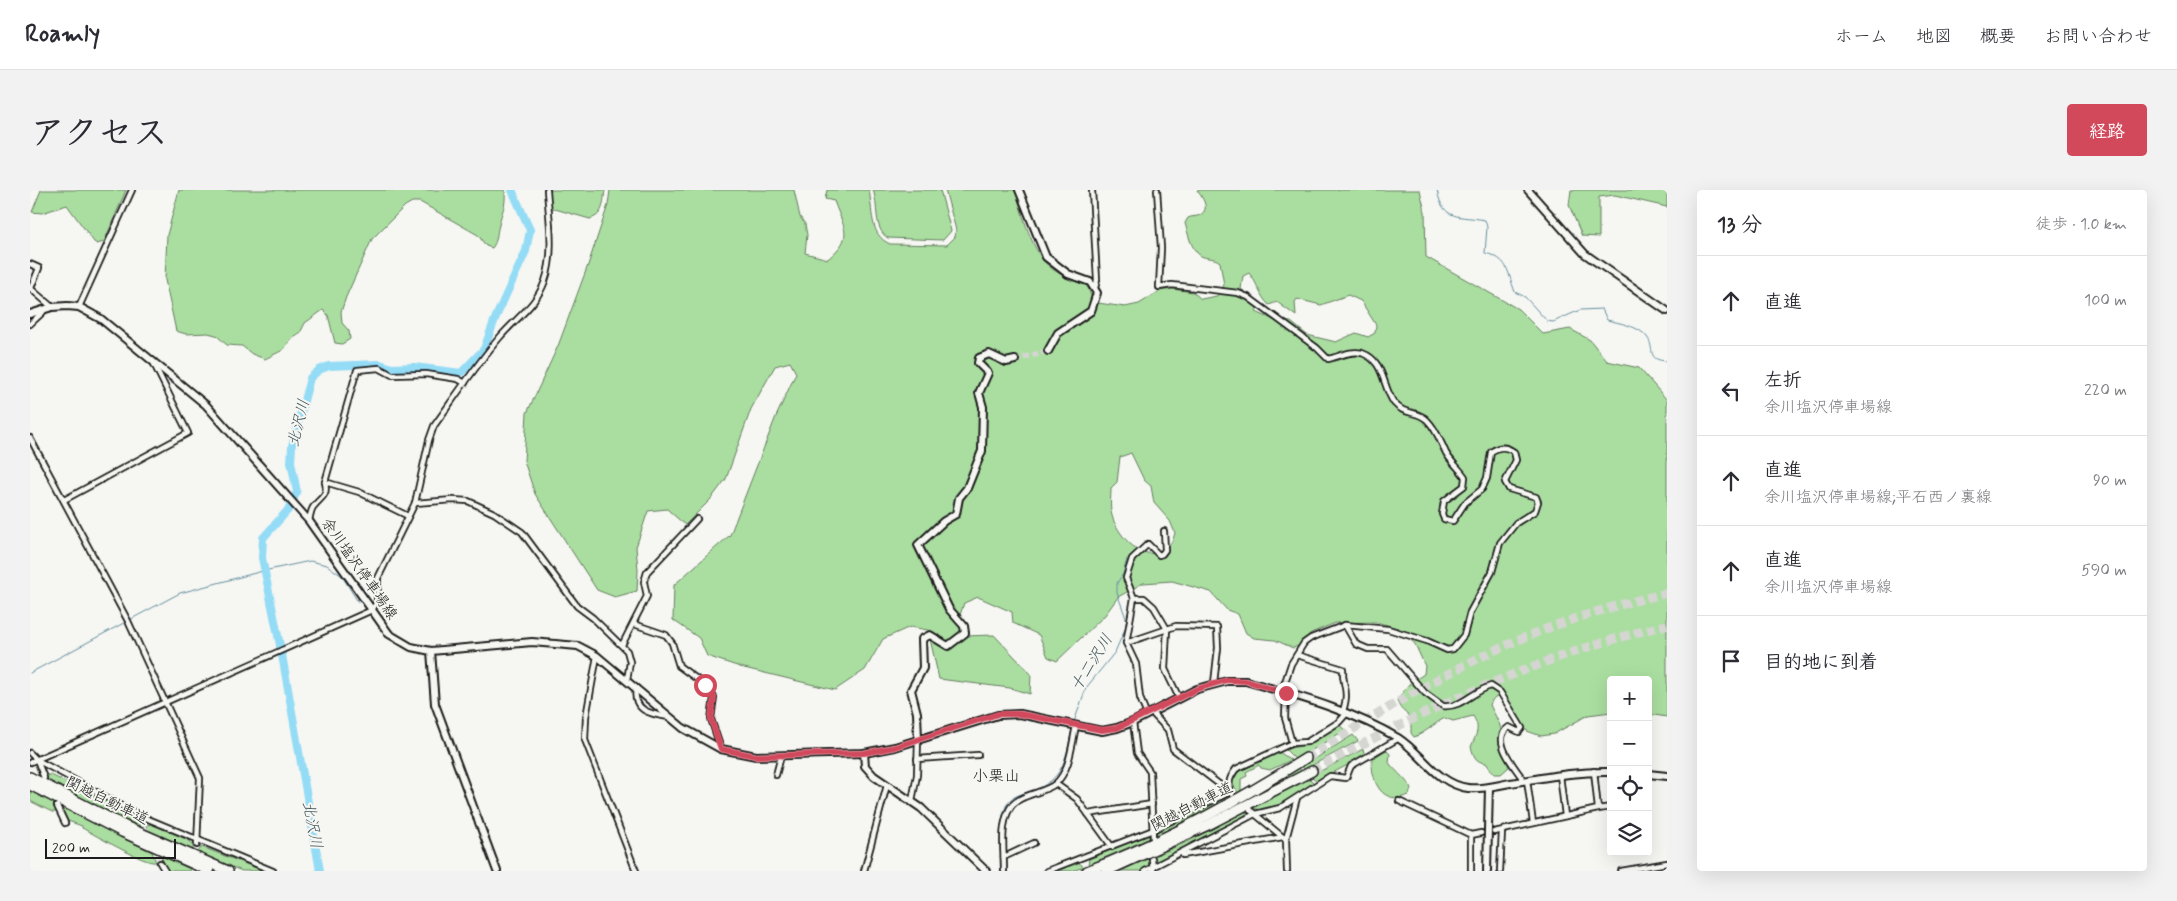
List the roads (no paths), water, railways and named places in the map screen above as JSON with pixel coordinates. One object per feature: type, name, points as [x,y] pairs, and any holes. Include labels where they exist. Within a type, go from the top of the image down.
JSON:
[{"type":"highway","name":"関越自動車道","points":[[1086,871],[1136,850],[1203,818],[1306,758]]},
{"type":"highway","name":"関越自動車道","points":[[1107,871],[1208,825],[1312,771]]},
{"type":"highway","name":"関越自動車道","points":[[30,777],[134,830],[228,871]]},
{"type":"highway","name":"関越自動車道","points":[[30,785],[122,832],[209,871]]},
{"type":"main road","points":[[1019,190],[1046,257],[1068,274],[1090,282],[1095,288],[1096,298],[1091,311],[1058,333],[1048,351]]},
{"type":"main road","points":[[1528,190],[1586,254],[1667,311]]},
{"type":"main road","name":"余川塩沢停車場線","points":[[30,314],[48,308],[79,308],[101,319],[206,406],[309,521],[389,634],[411,647],[431,651],[532,642],[578,646],[597,656],[671,718],[700,738],[721,749],[756,756],[864,753],[895,747],[918,739]]},
{"type":"main road","points":[[1015,360],[1006,362],[989,354],[979,358],[978,362],[988,373],[979,393],[983,407],[982,451],[967,488],[959,498],[956,514],[944,521],[918,545],[949,609],[964,626],[965,633],[948,646],[930,635],[922,639],[923,668],[911,690],[917,713],[918,739],[998,714],[1020,714],[1102,730],[1117,728],[1214,683],[1235,680],[1246,681],[1284,692],[1345,712],[1399,738],[1432,769],[1450,782],[1468,788],[1489,787],[1594,771],[1607,772]]},
{"type":"main road","points":[[431,651],[435,704],[497,871]]},
{"type":"main road","points":[[864,753],[865,766],[874,776],[912,801],[986,871]]},
{"type":"main road","points":[[1652,774],[1667,776]]},
{"type":"main road","points":[[1487,871],[1489,787]]},
{"type":"street","points":[[79,308],[132,190]]},
{"type":"street","points":[[32,762],[372,610],[376,602],[378,578],[415,503],[428,440],[434,426],[501,336],[537,298],[545,280],[550,255],[547,190]]},
{"type":"street","points":[[1092,190],[1097,280],[1095,288]]},
{"type":"street","points":[[1157,190],[1161,248],[1159,286],[1172,285],[1238,292],[1248,297],[1317,348],[1328,359],[1353,352],[1373,359],[1380,367],[1389,395],[1395,404],[1402,411],[1420,415],[1427,420],[1440,438],[1446,453],[1465,477],[1464,486],[1444,501],[1442,514],[1444,519],[1453,521],[1459,508],[1482,489],[1488,478],[1491,452],[1497,448],[1503,447],[1514,452],[1516,460],[1505,482],[1509,489],[1536,497],[1538,508],[1516,523],[1500,543],[1492,572],[1470,612],[1464,635],[1453,649],[1447,650],[1427,641],[1388,629],[1345,625],[1311,638],[1304,643],[1297,655],[1284,692],[1285,718],[1292,743]]},
{"type":"street","points":[[30,264],[39,268],[30,288],[48,308],[30,324]]},
{"type":"street","points":[[64,500],[188,433],[151,359]]},
{"type":"street","points":[[309,521],[313,507],[324,498],[327,491],[324,482],[357,370],[379,368],[392,375],[426,374],[458,379],[465,383]]},
{"type":"street","points":[[30,438],[128,621],[200,778],[197,842]]},
{"type":"street","points":[[324,482],[359,492],[408,516]]},
{"type":"street","points":[[415,503],[452,500],[468,501],[494,513],[522,532],[577,606],[628,651],[630,662],[627,680]]},
{"type":"street","points":[[622,645],[647,596],[644,582],[647,572],[697,519]]},
{"type":"street","points":[[1164,531],[1165,550],[1162,554],[1158,555],[1148,544],[1132,559],[1126,578],[1134,598],[1126,643],[1127,650],[1136,664],[1140,698],[1150,714],[1168,730],[1173,749],[1231,793]]},
{"type":"street","points":[[1134,598],[1144,598],[1154,607],[1166,629],[1165,669],[1179,698]]},
{"type":"street","points":[[634,624],[666,635],[672,643],[679,666],[705,685],[714,697],[711,719],[721,749]]},
{"type":"street","points":[[1345,625],[1356,644],[1368,649],[1387,650],[1425,693],[1443,706],[1457,705],[1484,688],[1491,686],[1500,692],[1522,728],[1519,732],[1509,727],[1506,728],[1503,733],[1503,749],[1526,780],[1533,824]]},
{"type":"street","points":[[1126,643],[1176,626],[1217,627],[1218,648],[1214,683]]},
{"type":"street","points":[[1231,793],[1228,784],[1236,769],[1292,743],[1307,742],[1339,722],[1345,712],[1348,696],[1342,677],[1343,669],[1297,655]]},
{"type":"street","points":[[597,656],[586,717],[585,740],[636,871]]},
{"type":"street","points":[[636,688],[635,694],[639,706],[646,713],[671,718]]},
{"type":"street","points":[[1133,722],[1137,753],[1150,772],[1152,838]]},
{"type":"street","points":[[1004,871],[1004,825],[1009,808],[1015,802],[1056,784],[1069,759],[1076,726]]},
{"type":"street","points":[[1145,871],[1153,869],[1255,814],[1280,808],[1330,776],[1346,778],[1351,766],[1399,738]]},
{"type":"street","points":[[912,801],[918,739]]},
{"type":"street","points":[[30,753],[37,760],[141,816],[197,842],[273,871]]},
{"type":"street","points":[[917,759],[978,755]]},
{"type":"street","points":[[776,775],[781,756]]},
{"type":"street","points":[[37,760],[44,778]]},
{"type":"street","points":[[1594,771],[1598,809]]},
{"type":"street","points":[[1560,775],[1565,816]]},
{"type":"street","points":[[1056,784],[1078,799],[1112,847]]},
{"type":"street","points":[[864,871],[887,785]]},
{"type":"street","points":[[1047,871],[1153,830],[1231,793]]},
{"type":"street","points":[[1287,871],[1284,838],[1297,798]]},
{"type":"street","points":[[1399,801],[1471,835],[1481,833]]},
{"type":"street","points":[[1088,814],[1152,804]]},
{"type":"street","points":[[58,806],[65,823]]},
{"type":"street","points":[[1494,832],[1607,808]]},
{"type":"street","points":[[1250,810],[1284,838]]},
{"type":"street","points":[[141,816],[144,822]]},
{"type":"street","points":[[1500,871],[1502,831]]},
{"type":"street","points":[[1471,835],[1472,871]]},
{"type":"street","points":[[1178,855],[1284,838]]},
{"type":"street","points":[[1004,857],[1034,844]]},
{"type":"street","points":[[1152,859],[1153,869]]},
{"type":"street","points":[[160,863],[165,871]]},
{"type":"street","points":[[1621,871],[1667,863]]},
{"type":"waterway","name":"北沢川","points":[[320,871],[282,655],[262,558],[263,538],[288,510],[297,492],[291,462],[292,446],[310,378],[319,370],[329,366],[380,364],[392,368],[414,367],[461,373],[484,349],[495,319],[526,251],[530,230],[512,190]]},
{"type":"waterway","points":[[1437,190],[1443,207],[1448,212],[1460,217],[1485,220],[1487,227],[1485,253],[1503,262],[1515,292],[1525,297],[1547,321],[1553,322],[1580,310],[1602,309],[1607,320],[1629,326],[1643,333],[1650,341],[1653,356],[1656,359],[1667,361]]},
{"type":"waterway","name":"十二沢川","points":[[1074,722],[1086,688],[1115,652],[1125,629],[1127,621],[1117,593],[1117,583],[1123,574],[1127,559]]},
{"type":"waterway","points":[[30,673],[180,593],[259,572],[310,561],[327,565],[342,576],[358,602]]},
{"type":"waterway","name":"十二沢川","points":[[1001,871],[1001,833],[1007,805],[1014,797],[1046,784],[1059,772],[1066,757],[1072,729]]},
{"type":"tunnel","points":[[1015,360],[1048,351]]},
{"type":"tunnel","points":[[1306,758],[1412,694],[1500,648],[1570,620],[1618,605],[1667,593]]},
{"type":"tunnel","points":[[1312,771],[1398,726],[1485,686],[1574,652],[1620,637],[1667,625]]},
{"type":"tunnel","points":[[144,822],[150,837]]},
{"type":"tunnel","points":[[155,848],[160,863]]},
{"type":"district","name":"小栗山","points":[[996,776]]}]
